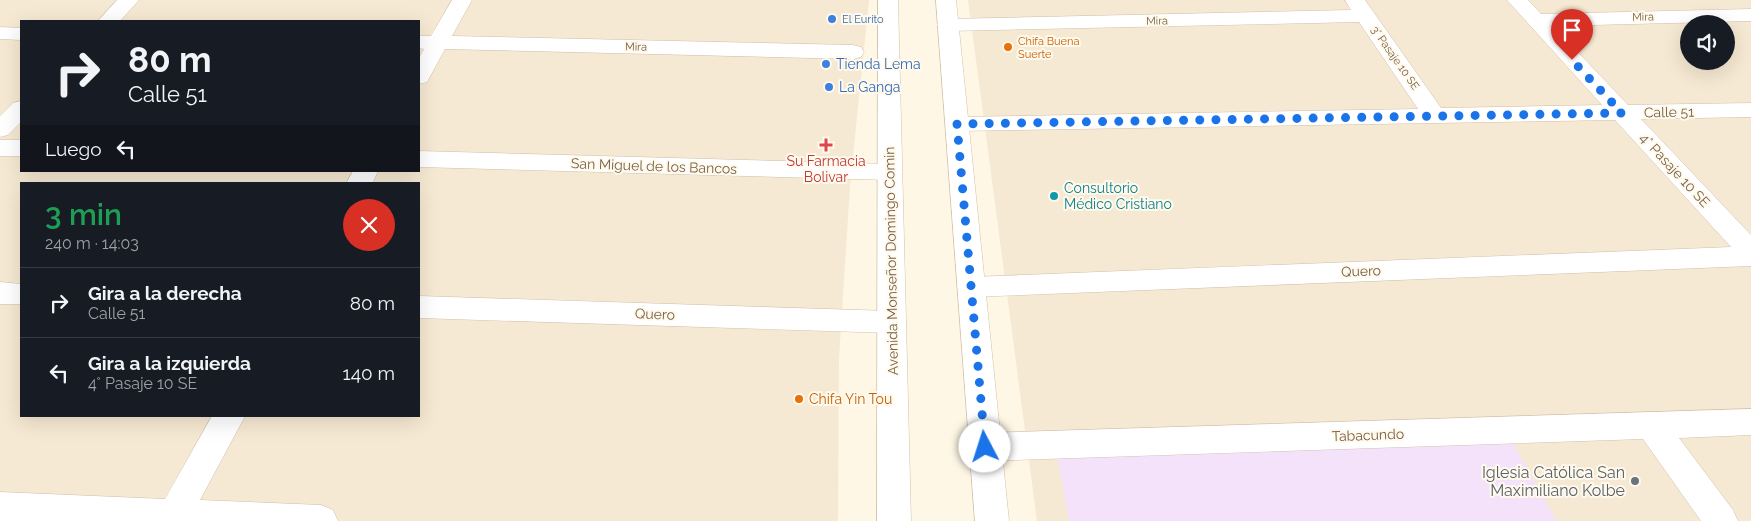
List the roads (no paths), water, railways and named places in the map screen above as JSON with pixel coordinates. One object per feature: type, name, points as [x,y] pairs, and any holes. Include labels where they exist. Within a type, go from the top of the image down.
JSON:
[{"type":"street","points":[[109,20],[129,0]]},
{"type":"street","points":[[420,73],[428,43],[462,0]]},
{"type":"street","name":"Avenida Monseñor Domingo Comin","points":[[888,0],[894,521]]},
{"type":"street","name":"4° Pasaje 10 SE","points":[[1516,0],[1751,254]]},
{"type":"street","name":"Mira","points":[[947,13],[1360,8]]},
{"type":"street","name":"3° Pasaje 10 SE","points":[[1360,8],[1435,117]]},
{"type":"street","points":[[947,13],[992,521]]},
{"type":"street","name":"Mira","points":[[1535,20],[1751,15]]},
{"type":"street","points":[[0,34],[20,34]]},
{"type":"street","name":"Mira","points":[[428,43],[852,52]]},
{"type":"street","points":[[0,130],[20,109]]},
{"type":"street","name":"Calle 51","points":[[957,124],[1751,110]]},
{"type":"street","points":[[0,148],[20,148]]},
{"type":"street","name":"San Miguel de los Bancos","points":[[420,159],[890,172]]},
{"type":"street","name":"Quero","points":[[971,286],[1751,254]]},
{"type":"street","points":[[0,293],[20,294]]},
{"type":"street","name":"Quero","points":[[420,307],[891,322]]},
{"type":"street","points":[[172,518],[227,417]]},
{"type":"street","name":"Tabacundo","points":[[985,447],[1653,427],[1751,422]]},
{"type":"street","points":[[1653,427],[1721,521]]},
{"type":"street","points":[[0,507],[172,518],[322,521]]},
{"type":"place","name":"El Eurito","points":[[832,19]]},
{"type":"place","name":"Chifa Buena Suerte","points":[[1008,47]]},
{"type":"place","name":"Tienda Lema","points":[[826,64]]},
{"type":"place","name":"La Ganga","points":[[829,87]]},
{"type":"place","name":"Su Farmacia Bolivar","points":[[826,145]]},
{"type":"place","name":"Consultorio Médico Cristiano","points":[[1054,196]]},
{"type":"place","name":"Chifa Yin Tou","points":[[799,399]]},
{"type":"place","name":"Iglesia Católica San Maximiliano Kolbe","points":[[1635,481]]}]
